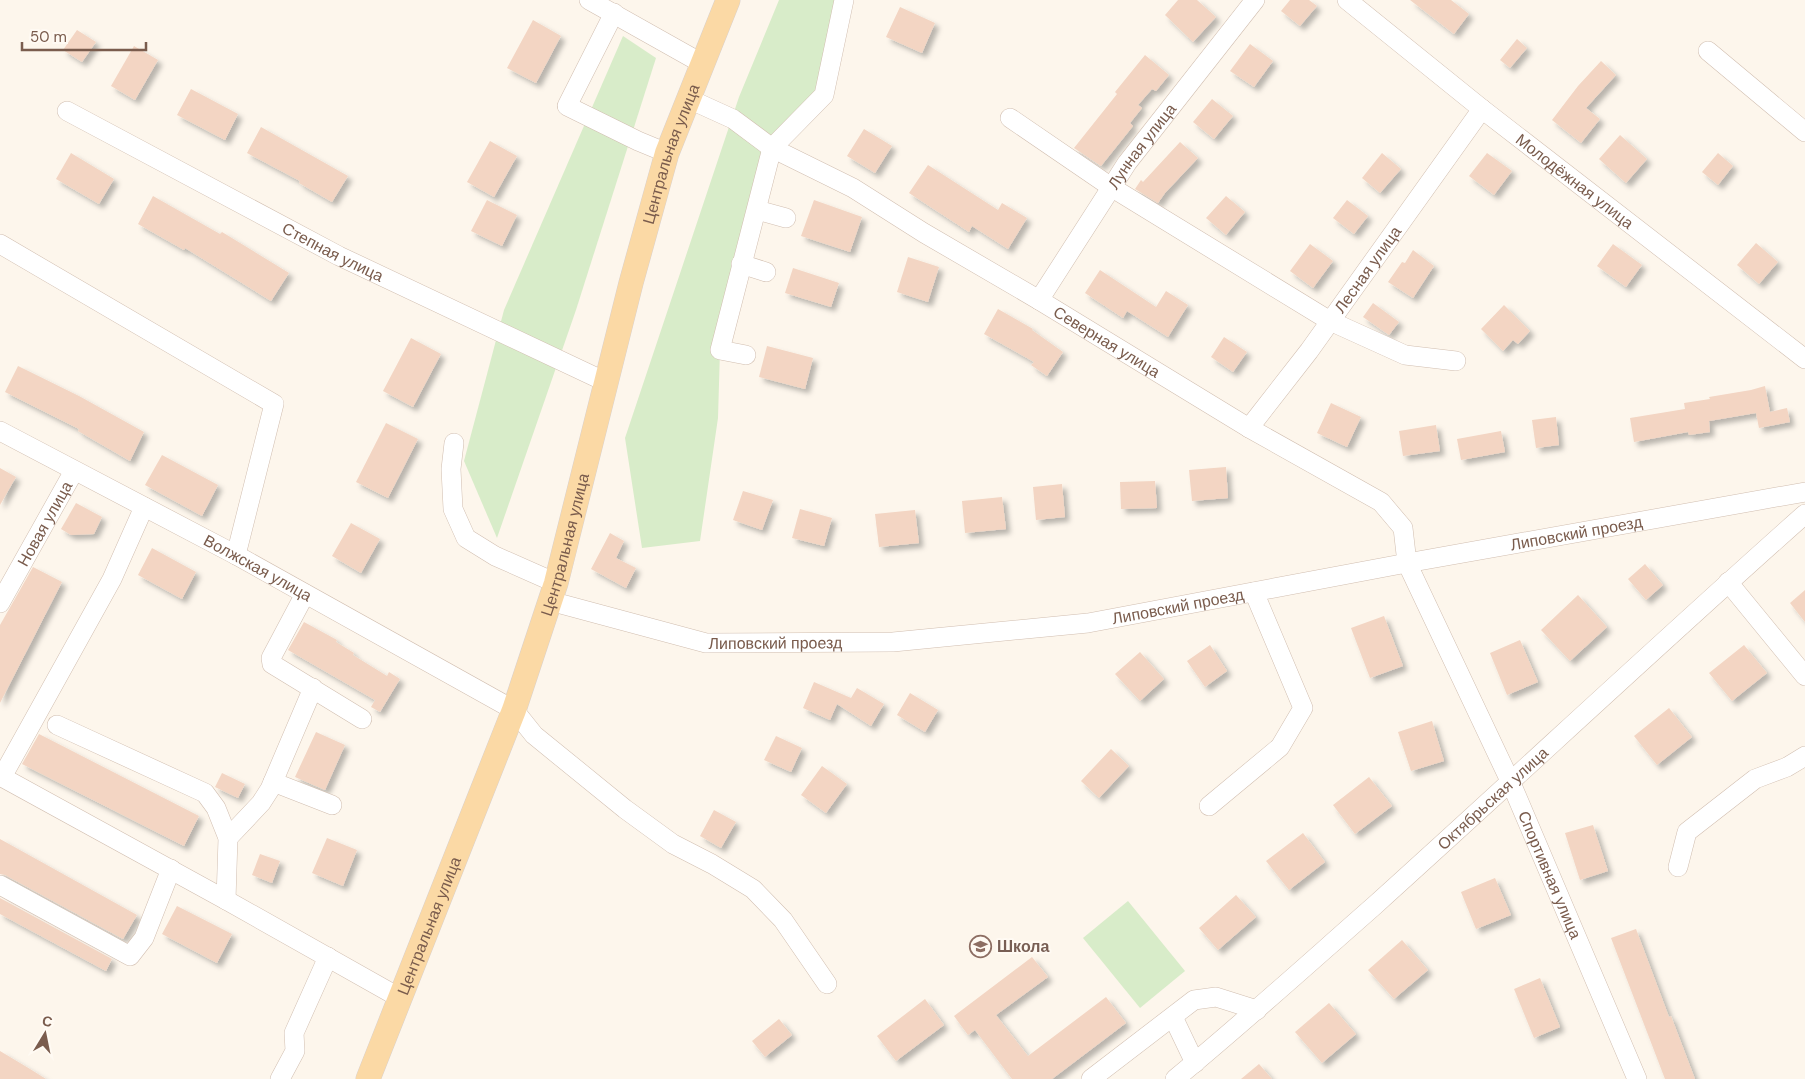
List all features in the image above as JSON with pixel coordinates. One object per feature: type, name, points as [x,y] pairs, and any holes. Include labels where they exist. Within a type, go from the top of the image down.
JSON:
[{"type":"main road","name":"Центральная улица","points":[[368,1079],[514,710],[553,592],[631,283],[668,153],[728,0]]},
{"type":"street","points":[[589,0],[703,64]]},
{"type":"street","points":[[746,355],[720,350],[772,148],[824,95],[844,0]]},
{"type":"street","name":"Лунная улица","points":[[1039,300],[1127,163],[1254,0]]},
{"type":"street","name":"Молодёжная улица","points":[[1347,0],[1482,109],[1805,359]]},
{"type":"street","points":[[614,14],[567,106],[638,141],[668,153]]},
{"type":"street","points":[[1708,51],[1805,132]]},
{"type":"street","name":"Северная улица","points":[[689,99],[734,119],[772,148],[853,188],[924,233],[1039,300],[1249,428],[1381,502],[1402,528],[1406,563]]},
{"type":"street","name":"Лесная улица","points":[[1249,428],[1330,321],[1482,109]]},
{"type":"street","name":"Степная улица","points":[[67,111],[339,256],[606,382]]},
{"type":"street","points":[[1010,118],[1111,187],[1224,258],[1330,321],[1405,354],[1456,361]]},
{"type":"street","points":[[757,210],[786,218]]},
{"type":"street","points":[[0,244],[274,404],[236,555]]},
{"type":"street","points":[[741,264],[766,272]]},
{"type":"street","name":"Волжская улица","points":[[0,431],[236,555],[514,710]]},
{"type":"street","name":"Липовский проезд","points":[[454,443],[451,469],[453,509],[466,538],[553,592],[706,643],[883,642],[1088,623],[1406,563],[1805,492]]},
{"type":"street","name":"Новая улица","points":[[0,603],[74,471]]},
{"type":"street","points":[[144,507],[112,579],[1,777],[400,998]]},
{"type":"street","name":"Октябрьская улица","points":[[1175,1079],[1257,1010],[1511,783],[1728,582],[1805,514]]},
{"type":"street","name":"Спортивная улица","points":[[1406,563],[1511,783],[1637,1079]]},
{"type":"street","points":[[1728,582],[1805,676]]},
{"type":"street","points":[[1209,806],[1280,747],[1303,708],[1254,592]]},
{"type":"street","points":[[305,594],[271,658],[272,664],[362,719]]},
{"type":"street","points":[[228,838],[261,803],[313,688]]},
{"type":"street","points":[[514,710],[534,735],[625,809],[673,844],[712,864],[753,889],[783,920],[827,984]]},
{"type":"street","points":[[57,725],[205,793],[216,808],[228,838],[226,900]]},
{"type":"street","points":[[1678,867],[1687,832],[1755,779],[1787,767],[1805,756]]},
{"type":"street","points":[[272,782],[332,805]]},
{"type":"street","points":[[0,885],[130,956],[144,938],[171,870]]},
{"type":"street","points":[[280,1079],[295,1051],[294,1033],[328,958]]},
{"type":"street","points":[[1091,1079],[1194,1000],[1216,997],[1257,1010]]},
{"type":"street","points":[[1173,1017],[1195,1063]]},
{"type":"green space","points":[[779,0],[844,0],[824,95],[772,148],[720,350],[718,418],[700,541],[642,548],[625,438],[739,97]]},
{"type":"green space","points":[[623,36],[656,58],[576,310],[497,538],[464,461],[504,310]]},
{"type":"green space","points":[[1128,901],[1185,971],[1140,1008],[1083,938]]},
{"type":"building","points":[[1178,0],[1197,0],[1216,17],[1193,42],[1165,15]]},
{"type":"building","points":[[1290,0],[1309,0],[1317,6],[1300,26],[1281,11]]},
{"type":"building","points":[[1410,0],[1451,0],[1469,14],[1454,34]]},
{"type":"building","points":[[900,7],[935,23],[922,53],[886,37]]},
{"type":"building","points":[[533,20],[561,36],[536,83],[507,68]]},
{"type":"building","points":[[77,30],[96,42],[82,62],[63,50]]},
{"type":"building","points":[[1517,39],[1527,48],[1510,68],[1500,60]]},
{"type":"building","points":[[1250,44],[1273,61],[1254,87],[1230,71]]},
{"type":"building","points":[[134,46],[158,60],[135,100],[111,86]]},
{"type":"building","points":[[1145,55],[1169,75],[1156,91],[1152,89],[1138,105],[1142,108],[1130,123],[1133,126],[1101,166],[1074,148]]},
{"type":"building","points":[[1601,61],[1616,75],[1586,108],[1600,119],[1581,143],[1552,120],[1578,86]]},
{"type":"building","points":[[191,89],[238,114],[225,140],[177,115]]},
{"type":"building","points":[[1212,99],[1233,116],[1214,139],[1193,122]]},
{"type":"building","points":[[261,127],[348,176],[332,202],[299,183],[300,181],[247,153]]},
{"type":"building","points":[[864,129],[892,146],[875,173],[847,156]]},
{"type":"building","points":[[1620,135],[1647,159],[1626,183],[1599,159]]},
{"type":"building","points":[[490,141],[517,156],[494,197],[467,182]]},
{"type":"building","points":[[1180,142],[1198,158],[1158,203],[1135,189],[1141,180],[1143,182]]},
{"type":"building","points":[[71,153],[114,179],[99,204],[56,179]]},
{"type":"building","points":[[1382,153],[1401,169],[1380,193],[1362,178]]},
{"type":"building","points":[[1487,153],[1512,171],[1494,195],[1469,176]]},
{"type":"building","points":[[1718,153],[1733,166],[1718,185],[1702,172]]},
{"type":"building","points":[[928,165],[998,210],[1002,203],[1027,218],[1008,249],[972,226],[969,232],[909,193]]},
{"type":"building","points":[[153,196],[220,234],[222,232],[289,273],[271,301],[185,248],[184,250],[138,224]]},
{"type":"building","points":[[1226,196],[1245,212],[1226,235],[1206,218]]},
{"type":"building","points":[[487,200],[517,215],[502,246],[471,231]]},
{"type":"building","points":[[814,200],[862,217],[850,252],[801,236]]},
{"type":"building","points":[[1347,200],[1368,216],[1354,234],[1333,218]]},
{"type":"building","points":[[1756,243],[1778,262],[1759,284],[1737,265]]},
{"type":"building","points":[[1310,244],[1333,261],[1313,288],[1290,271]]},
{"type":"building","points":[[1613,244],[1642,265],[1626,287],[1597,266]]},
{"type":"building","points":[[1413,250],[1434,266],[1413,298],[1388,282],[1402,262],[1405,263]]},
{"type":"building","points":[[908,257],[939,267],[928,302],[897,292]]},
{"type":"building","points":[[793,268],[839,283],[831,307],[785,293]]},
{"type":"building","points":[[1100,270],[1156,307],[1166,291],[1188,305],[1168,337],[1127,311],[1123,318],[1085,293]]},
{"type":"building","points":[[1373,303],[1399,322],[1389,335],[1363,317]]},
{"type":"building","points":[[1504,305],[1530,331],[1518,344],[1513,340],[1503,351],[1481,329]]},
{"type":"building","points":[[998,309],[1033,329],[1063,352],[1047,376],[1031,365],[1034,362],[984,334]]},
{"type":"building","points":[[1224,337],[1247,352],[1233,372],[1211,357]]},
{"type":"building","points":[[411,338],[441,354],[413,407],[383,391]]},
{"type":"building","points":[[767,346],[813,358],[805,389],[759,377]]},
{"type":"building","points":[[18,366],[79,396],[144,432],[130,461],[78,431],[79,429],[5,392]]},
{"type":"building","points":[[1765,386],[1770,412],[1787,408],[1790,422],[1759,428],[1756,413],[1709,421],[1710,432],[1689,435],[1688,432],[1634,442],[1630,418],[1685,409],[1684,403]]},
{"type":"building","points":[[1331,403],[1361,417],[1347,447],[1317,433]]},
{"type":"building","points":[[1556,417],[1559,445],[1536,448],[1532,420]]},
{"type":"building","points":[[386,423],[418,439],[388,498],[356,482]]},
{"type":"building","points":[[1436,425],[1440,451],[1403,456],[1399,431]]},
{"type":"building","points":[[1501,431],[1505,452],[1461,460],[1457,439]]},
{"type":"building","points":[[162,455],[218,485],[202,516],[145,485]]},
{"type":"building","points":[[1226,467],[1228,498],[1192,501],[1189,470]]},
{"type":"building","points":[[0,468],[16,477],[0,505]]},
{"type":"building","points":[[1155,481],[1157,508],[1121,509],[1120,482]]},
{"type":"building","points":[[1062,484],[1065,517],[1036,520],[1033,487]]},
{"type":"building","points":[[743,491],[773,500],[762,530],[733,520]]},
{"type":"building","points":[[1002,497],[1006,529],[965,533],[962,501]]},
{"type":"building","points":[[76,503],[102,517],[94,534],[71,535],[61,529]]},
{"type":"building","points":[[800,509],[832,518],[824,546],[792,538]]},
{"type":"building","points":[[915,510],[919,543],[879,547],[875,514]]},
{"type":"building","points":[[351,523],[380,539],[361,573],[332,556]]},
{"type":"building","points":[[610,533],[624,541],[616,558],[636,568],[626,588],[591,569]]},
{"type":"building","points":[[152,548],[196,572],[182,599],[138,575]]},
{"type":"building","points":[[1645,564],[1663,585],[1646,600],[1628,579]]},
{"type":"building","points":[[33,567],[62,582],[0,703],[0,625]]},
{"type":"building","points":[[1805,590],[1805,622],[1790,603]]},
{"type":"building","points":[[1578,595],[1607,627],[1570,661],[1541,630]]},
{"type":"building","points":[[1384,616],[1403,666],[1370,678],[1351,628]]},
{"type":"building","points":[[304,622],[337,640],[336,642],[354,653],[353,655],[387,676],[389,672],[400,679],[380,712],[371,707],[375,700],[288,650]]},
{"type":"building","points":[[1520,640],[1538,682],[1507,695],[1490,653]]},
{"type":"building","points":[[1210,645],[1227,671],[1205,687],[1187,661]]},
{"type":"building","points":[[1744,645],[1767,673],[1732,701],[1709,673]]},
{"type":"building","points":[[1140,652],[1164,679],[1140,701],[1115,674]]},
{"type":"building","points":[[814,682],[851,698],[857,688],[884,704],[871,726],[837,704],[830,720],[803,708]]},
{"type":"building","points":[[910,693],[938,710],[925,732],[897,715]]},
{"type":"building","points":[[1669,708],[1692,737],[1657,765],[1634,736]]},
{"type":"building","points":[[1432,721],[1444,761],[1411,771],[1398,732]]},
{"type":"building","points":[[316,732],[345,745],[325,790],[295,777]]},
{"type":"building","points":[[39,734],[199,816],[184,846],[22,764]]},
{"type":"building","points":[[776,736],[802,748],[791,772],[764,760]]},
{"type":"building","points":[[1111,749],[1129,766],[1099,798],[1081,781]]},
{"type":"building","points":[[822,766],[847,784],[826,813],[801,795]]},
{"type":"building","points":[[222,773],[245,784],[238,798],[215,787]]},
{"type":"building","points":[[1369,777],[1392,806],[1355,834],[1333,805]]},
{"type":"building","points":[[714,810],[736,822],[721,848],[700,836]]},
{"type":"building","points":[[1593,825],[1608,871],[1580,880],[1565,833]]},
{"type":"building","points":[[1303,833],[1325,862],[1289,890],[1266,861]]},
{"type":"building","points":[[327,838],[357,850],[343,886],[312,873]]},
{"type":"building","points":[[0,839],[137,915],[123,939],[0,874]]},
{"type":"building","points":[[260,854],[280,861],[272,883],[252,875]]},
{"type":"building","points":[[1495,878],[1511,915],[1476,929],[1461,892]]},
{"type":"building","points":[[1236,895],[1256,917],[1218,950],[1199,928]]},
{"type":"building","points":[[0,898],[112,959],[106,971],[0,914]]},
{"type":"building","points":[[177,906],[232,934],[217,963],[162,934]]},
{"type":"building","points":[[1636,929],[1669,1017],[1671,1016],[1695,1079],[1665,1079],[1611,938]]},
{"type":"building","points":[[1402,940],[1428,970],[1394,999],[1368,970]]},
{"type":"building","points":[[1032,957],[1048,977],[996,1015],[1028,1056],[1106,997],[1126,1023],[1052,1079],[1012,1079],[975,1030],[968,1035],[954,1016]]},
{"type":"building","points":[[1540,978],[1560,1027],[1534,1038],[1514,989]]},
{"type":"building","points":[[925,999],[944,1025],[896,1061],[877,1036]]},
{"type":"building","points":[[1329,1003],[1356,1034],[1322,1063],[1295,1032]]},
{"type":"building","points":[[779,1019],[792,1035],[765,1057],[752,1041]]},
{"type":"building","points":[[0,1051],[30,1069],[46,1079],[0,1079]]},
{"type":"building","points":[[1259,1064],[1272,1079],[1241,1079]]},
{"type":"place","name":"Школа","points":[[981,946]]}]
